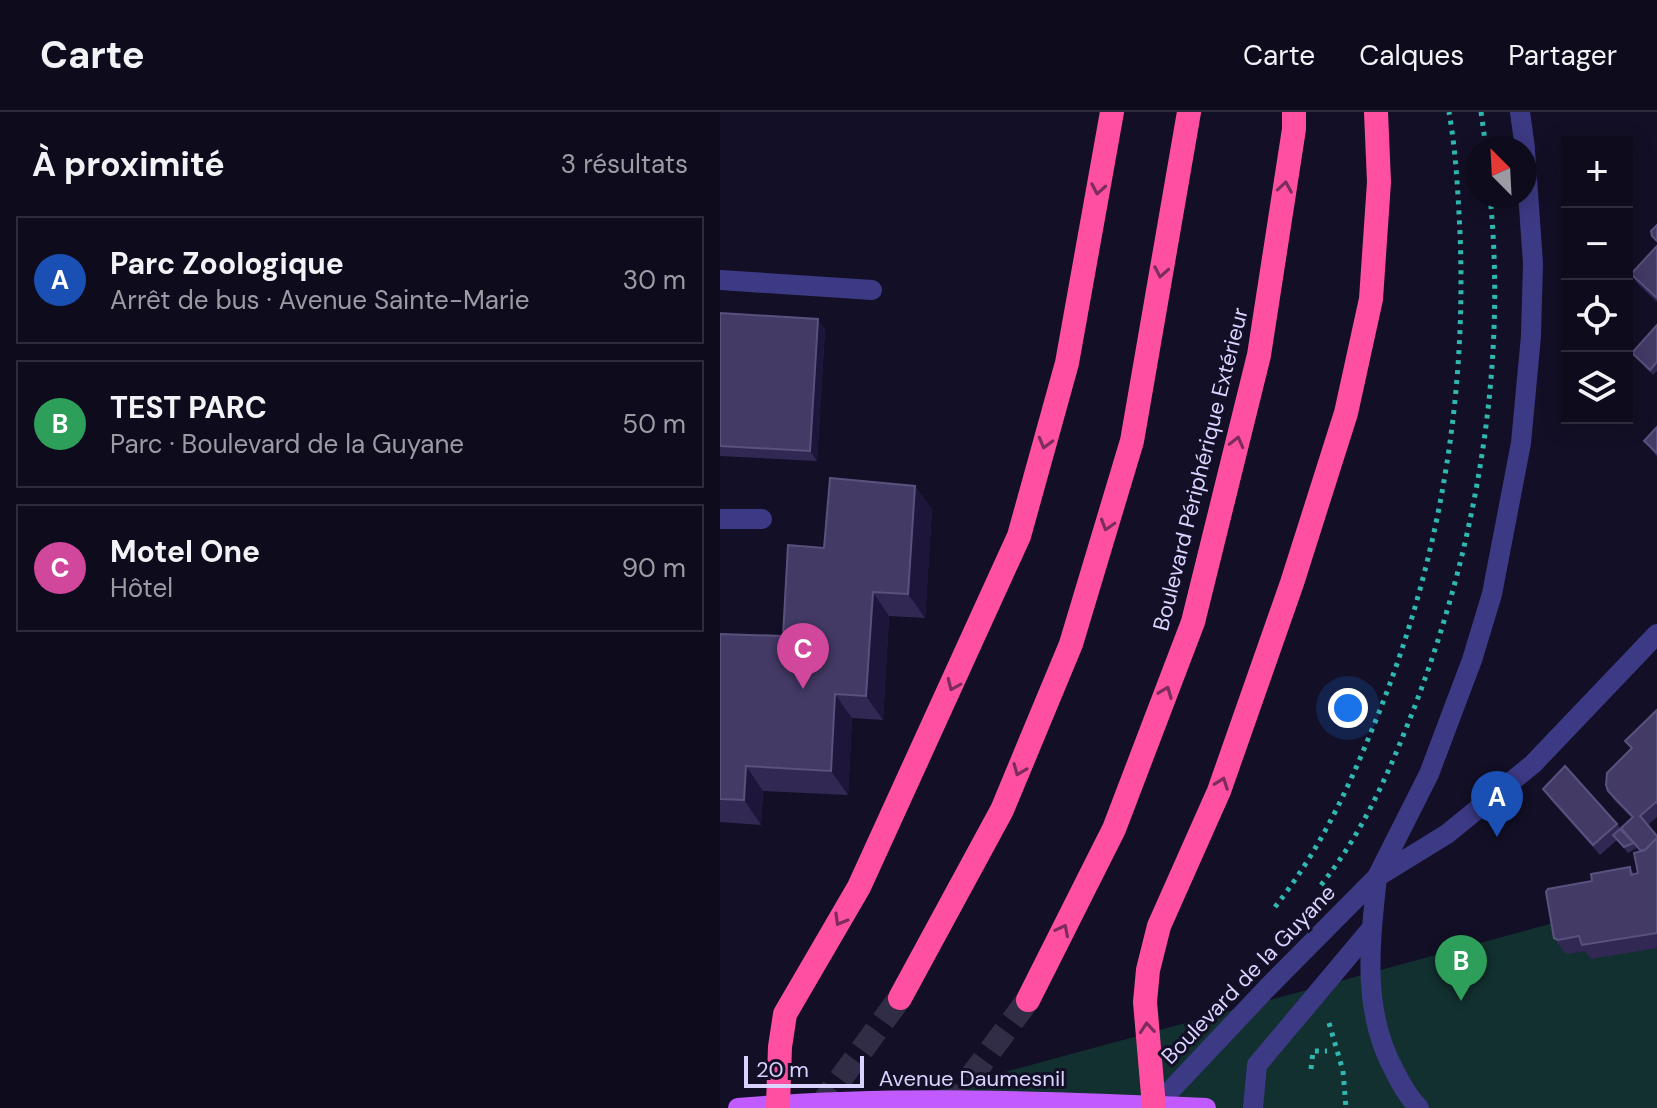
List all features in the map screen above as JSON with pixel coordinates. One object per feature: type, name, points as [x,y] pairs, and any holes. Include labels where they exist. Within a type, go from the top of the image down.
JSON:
[{"type":"highway","points":[[778,1106],[780,1047],[785,1014],[859,887],[1019,536],[1067,363],[1112,112]]},
{"type":"highway","points":[[900,998],[1002,810],[1071,644],[1132,441],[1189,112]]},
{"type":"highway","name":"Boulevard Périphérique Extérieur","points":[[1028,1000],[1114,829],[1193,622],[1259,355],[1294,129],[1294,112]]},
{"type":"highway","points":[[1154,1107],[1145,1002],[1148,970],[1159,926],[1219,791],[1292,583],[1349,399],[1371,299],[1379,182],[1376,112]]},
{"type":"main road","name":"Avenue Daumesnil","points":[[738,1108],[1061,1104],[1206,1108]]},
{"type":"street","name":"Boulevard de la Guyane","points":[[1520,112],[1523,136]]},
{"type":"street","name":"Boulevard de la Guyane","points":[[1154,1107],[1377,877],[1422,787],[1450,719],[1492,594],[1508,524],[1521,443],[1531,336],[1533,263],[1529,208]]},
{"type":"street","points":[[720,280],[872,290]]},
{"type":"street","points":[[720,519],[762,519]]},
{"type":"street","points":[[1377,877],[1447,834],[1533,764],[1657,634]]},
{"type":"street","name":"Boulevard de la Guyane","points":[[1377,877],[1370,991],[1378,1037],[1401,1083],[1419,1108]]},
{"type":"street","points":[[1253,1108],[1257,1065],[1372,928]]},
{"type":"path","name":"Boulevard de la Guyane","points":[[1275,907],[1309,858],[1354,774],[1402,651],[1422,589],[1436,527],[1453,424],[1461,339],[1462,274],[1449,112]]},
{"type":"path","points":[[1481,112],[1484,136]]},
{"type":"path","name":"Boulevard de la Guyane","points":[[1319,888],[1359,830],[1385,779],[1414,709],[1451,600],[1470,520],[1491,362],[1494,288],[1491,208]]},
{"type":"path","points":[[1311,1069],[1313,1051],[1327,1051]]},
{"type":"green space","points":[[1657,895],[1657,1108],[872,1108]]},
{"type":"building","points":[[1657,225],[1657,241],[1651,231]]},
{"type":"building","points":[[1657,246],[1657,298],[1633,276],[1633,272]]},
{"type":"building","points":[[720,313],[818,319],[810,451],[720,446]]},
{"type":"building","points":[[1657,325],[1657,362],[1650,370],[1633,352]]},
{"type":"building","points":[[1657,427],[1657,453],[1644,441]]},
{"type":"building","points":[[830,478],[915,486],[908,594],[873,592],[866,696],[835,694],[831,771],[746,766],[744,800],[720,799],[720,634],[783,636],[788,545],[824,548]]},
{"type":"building","points":[[1657,710],[1657,803],[1640,816],[1657,838],[1641,851],[1621,828],[1633,817],[1608,791],[1607,773],[1632,748],[1625,741]]},
{"type":"building","points":[[1565,766],[1617,824],[1593,845],[1543,789]]},
{"type":"building","points":[[1620,829],[1634,843],[1624,847],[1613,835]]},
{"type":"building","points":[[1657,838],[1657,933],[1582,945],[1579,936],[1554,938],[1548,889],[1592,881],[1591,874],[1630,867],[1631,875],[1638,873],[1634,853],[1645,850]]},
{"type":"tunnel","points":[[819,1108],[900,998]]},
{"type":"tunnel","points":[[948,1108],[1028,1000]]},
{"type":"place","name":"Motel One","points":[[803,689]]},
{"type":"place","name":"Parc Zoologique","points":[[1497,837]]},
{"type":"place","name":"TEST PARC","points":[[1461,1001]]}]
